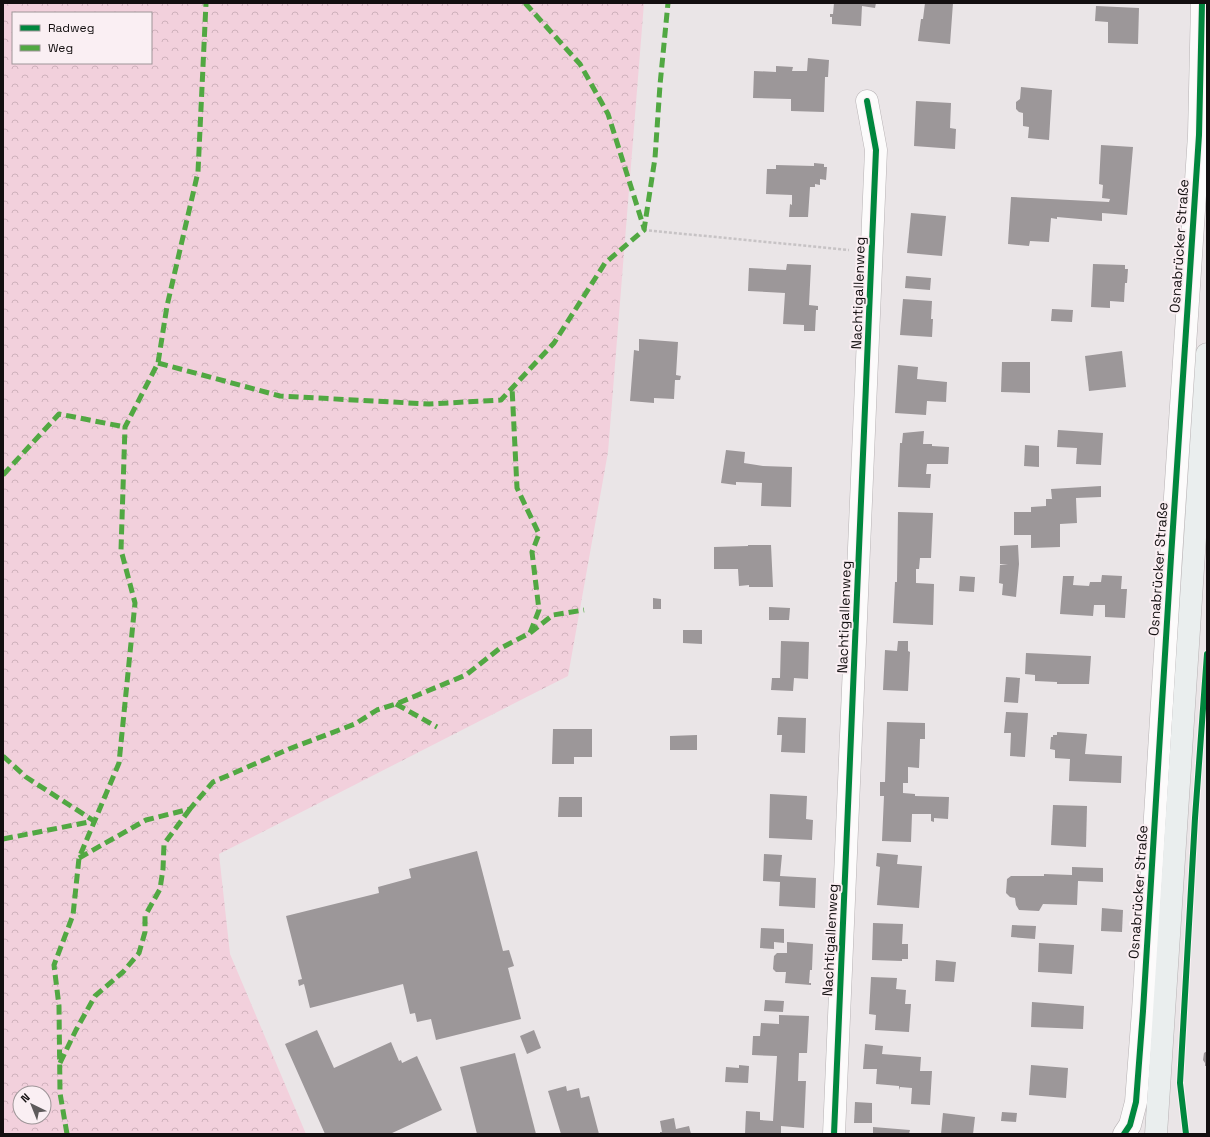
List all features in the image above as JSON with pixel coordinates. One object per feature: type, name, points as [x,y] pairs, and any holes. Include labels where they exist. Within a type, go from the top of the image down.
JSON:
[{"type":"main road","points":[[1156,1134],[1207,354]]},
{"type":"street","name":"Osnabrücker Straße","points":[[1124,1134],[1130,1125],[1136,1102],[1143,1011],[1199,135],[1202,3]]},
{"type":"street","name":"Nachtigallenweg","points":[[834,1134],[876,150],[867,101]]},
{"type":"path","points":[[644,230],[871,252]]},
{"type":"green space","points":[[3,3],[644,3],[608,452],[568,676],[219,854],[230,954],[306,1134],[3,1134]]},
{"type":"building","points":[[834,3],[876,3],[875,8],[862,6],[861,26],[832,24],[832,17],[830,17],[830,14],[833,14]]},
{"type":"building","points":[[925,3],[953,3],[950,44],[918,41]]},
{"type":"building","points":[[1096,6],[1139,8],[1138,44],[1108,43],[1108,22],[1095,21]]},
{"type":"building","points":[[808,58],[829,60],[828,77],[825,77],[824,112],[791,111],[791,99],[753,98],[754,71],[776,72],[776,66],[793,67],[792,71],[807,71]]},
{"type":"building","points":[[1021,87],[1052,90],[1049,140],[1028,138],[1029,127],[1023,126],[1023,113],[1016,109],[1016,102],[1020,99]]},
{"type":"building","points":[[916,101],[951,103],[950,128],[956,129],[955,149],[914,146]]},
{"type":"building","points":[[1101,145],[1133,147],[1127,215],[1102,213],[1102,221],[1057,217],[1057,219],[1051,218],[1049,242],[1030,241],[1029,246],[1008,244],[1011,197],[1109,202],[1110,199],[1102,198],[1103,185],[1099,184]]},
{"type":"building","points":[[814,163],[824,164],[824,167],[827,167],[826,180],[820,179],[820,185],[815,184],[815,187],[810,187],[808,217],[789,217],[790,204],[792,205],[792,195],[766,194],[767,169],[776,169],[776,165],[814,166]]},
{"type":"building","points":[[911,213],[946,216],[942,256],[907,253]]},
{"type":"building","points":[[787,264],[811,265],[809,305],[818,306],[818,310],[816,310],[815,331],[804,331],[804,325],[783,324],[785,293],[748,291],[749,268],[786,270]]},
{"type":"building","points":[[1093,264],[1125,265],[1125,269],[1128,269],[1127,283],[1125,283],[1124,302],[1110,301],[1110,308],[1091,307]]},
{"type":"building","points":[[906,276],[931,278],[930,290],[905,288]]},
{"type":"building","points":[[903,299],[932,301],[932,337],[900,335]]},
{"type":"building","points":[[1052,309],[1073,310],[1072,322],[1051,321]]},
{"type":"building","points":[[639,339],[678,342],[676,375],[681,376],[680,380],[675,380],[674,399],[654,398],[654,403],[630,401],[634,350],[639,351]]},
{"type":"building","points":[[1122,351],[1126,387],[1089,391],[1085,356]]},
{"type":"building","points":[[1002,362],[1030,362],[1030,393],[1001,392]]},
{"type":"building","points":[[898,365],[918,367],[917,379],[947,382],[946,402],[927,401],[926,415],[895,413]]},
{"type":"building","points":[[1058,430],[1103,433],[1101,465],[1076,464],[1077,448],[1057,447]]},
{"type":"building","points":[[924,431],[923,444],[949,447],[948,464],[927,464],[926,474],[931,474],[930,488],[898,487],[900,443],[902,443],[903,433]]},
{"type":"building","points":[[1025,445],[1039,446],[1039,467],[1024,466]]},
{"type":"building","points":[[726,450],[745,452],[744,463],[763,466],[792,467],[791,507],[761,506],[762,483],[736,482],[736,485],[721,483]]},
{"type":"building","points":[[1101,486],[1101,497],[1076,498],[1077,523],[1060,524],[1060,547],[1031,548],[1031,535],[1014,535],[1014,512],[1031,512],[1031,507],[1046,506],[1046,499],[1052,499],[1051,489]]},
{"type":"building","points":[[898,512],[933,513],[931,558],[920,558],[919,569],[916,569],[916,583],[934,584],[933,625],[893,623],[895,582],[897,582]]},
{"type":"building","points":[[771,545],[773,587],[749,587],[749,585],[739,586],[738,569],[714,569],[714,547]]},
{"type":"building","points":[[1018,545],[1019,564],[1016,597],[1002,595],[1003,584],[999,583],[1000,565],[1008,564],[1000,564],[1000,546]]},
{"type":"building","points":[[1102,575],[1122,576],[1121,589],[1127,589],[1125,618],[1105,617],[1105,605],[1094,605],[1093,616],[1060,614],[1063,576],[1074,576],[1073,585],[1089,586],[1090,582],[1101,582]]},
{"type":"building","points":[[960,576],[975,577],[974,592],[959,591]]},
{"type":"building","points":[[653,598],[661,599],[661,609],[653,609]]},
{"type":"building","points":[[769,607],[790,608],[789,620],[769,620]]},
{"type":"building","points":[[683,630],[702,630],[702,644],[683,643]]},
{"type":"building","points":[[781,641],[809,642],[808,679],[794,678],[793,691],[771,690],[772,678],[780,678]]},
{"type":"building","points":[[898,641],[908,641],[908,651],[910,652],[908,691],[883,690],[885,650],[897,651]]},
{"type":"building","points":[[1026,653],[1091,656],[1089,684],[1057,684],[1057,682],[1035,681],[1035,675],[1025,674]]},
{"type":"building","points":[[1006,677],[1020,678],[1018,703],[1004,702]]},
{"type":"building","points":[[1006,712],[1028,713],[1025,757],[1010,756],[1011,733],[1004,733]]},
{"type":"building","points":[[778,717],[806,718],[805,753],[781,752],[782,735],[777,735]]},
{"type":"building","points":[[887,722],[925,723],[925,739],[920,739],[919,768],[908,767],[908,783],[903,783],[903,793],[915,794],[915,796],[949,797],[948,819],[934,818],[934,822],[931,821],[931,814],[912,814],[911,842],[882,841],[884,796],[880,796],[880,782],[885,782]]},
{"type":"building","points":[[553,729],[592,729],[592,757],[574,757],[574,764],[552,764]]},
{"type":"building","points":[[1057,732],[1087,734],[1085,754],[1122,756],[1121,783],[1069,781],[1070,759],[1055,758],[1055,750],[1050,749],[1051,737],[1053,737],[1053,735],[1057,735]]},
{"type":"building","points":[[697,735],[697,750],[670,750],[670,736]]},
{"type":"building","points":[[770,794],[807,796],[806,819],[813,820],[812,840],[769,838]]},
{"type":"building","points":[[559,797],[582,797],[582,817],[558,817]]},
{"type":"building","points":[[1053,805],[1087,806],[1086,847],[1051,845]]},
{"type":"building","points":[[477,851],[503,951],[509,950],[514,966],[508,968],[521,1019],[436,1040],[431,1019],[417,1022],[415,1013],[410,1014],[403,984],[310,1008],[304,984],[299,986],[298,980],[302,979],[286,916],[379,893],[378,887],[411,878],[409,869]]},
{"type":"building","points":[[877,853],[898,855],[897,864],[922,866],[919,908],[877,905],[880,867],[876,866]]},
{"type":"building","points":[[764,854],[782,855],[780,876],[816,878],[815,908],[779,906],[780,882],[763,881]]},
{"type":"building","points":[[1072,867],[1103,868],[1103,882],[1078,881],[1077,905],[1043,904],[1039,911],[1019,910],[1016,905],[1015,898],[1010,897],[1006,893],[1007,879],[1011,876],[1044,876],[1044,874],[1072,875]]},
{"type":"building","points":[[1102,908],[1123,910],[1122,932],[1101,931]]},
{"type":"building","points":[[873,923],[903,924],[902,944],[908,944],[908,959],[902,959],[902,961],[872,960]]},
{"type":"building","points":[[1012,925],[1036,926],[1035,939],[1011,937]]},
{"type":"building","points":[[761,928],[784,929],[784,943],[774,942],[774,949],[760,948]]},
{"type":"building","points":[[787,942],[813,944],[812,970],[810,970],[809,983],[811,983],[811,985],[785,983],[786,972],[776,972],[773,969],[774,956],[777,953],[787,953]]},
{"type":"building","points":[[1039,943],[1074,945],[1072,974],[1038,972]]},
{"type":"building","points":[[936,960],[956,962],[954,982],[935,981]]},
{"type":"building","points":[[871,977],[897,978],[896,989],[906,990],[905,1004],[911,1004],[909,1032],[875,1030],[876,1015],[869,1014]]},
{"type":"building","points":[[765,1000],[784,1001],[783,1012],[764,1011]]},
{"type":"building","points":[[1032,1002],[1084,1006],[1083,1029],[1031,1027]]},
{"type":"building","points":[[779,1015],[809,1016],[807,1053],[799,1053],[798,1081],[806,1081],[804,1128],[781,1126],[781,1134],[745,1134],[746,1111],[760,1112],[760,1120],[773,1121],[777,1056],[752,1055],[753,1036],[760,1036],[761,1023],[779,1024]]},
{"type":"building","points":[[317,1030],[334,1068],[391,1042],[399,1061],[401,1060],[402,1063],[417,1056],[442,1110],[390,1134],[325,1134],[285,1044]]},
{"type":"building","points":[[534,1030],[541,1048],[527,1054],[520,1036]]},
{"type":"building","points":[[865,1044],[883,1046],[882,1054],[921,1057],[920,1071],[932,1071],[930,1105],[911,1104],[912,1088],[900,1087],[899,1090],[899,1086],[876,1084],[877,1069],[863,1069]]},
{"type":"building","points":[[1207,1051],[1207,1066],[1205,1066],[1203,1060],[1204,1053]]},
{"type":"building","points":[[515,1053],[536,1134],[477,1134],[460,1067]]},
{"type":"building","points":[[739,1065],[749,1066],[748,1083],[725,1082],[726,1067],[739,1068]]},
{"type":"building","points":[[1031,1065],[1068,1068],[1066,1098],[1029,1095]]},
{"type":"building","points":[[566,1086],[567,1091],[579,1088],[581,1098],[589,1096],[599,1134],[561,1134],[548,1091]]},
{"type":"building","points":[[855,1102],[872,1103],[872,1123],[854,1123]]},
{"type":"building","points":[[1002,1112],[1017,1113],[1016,1122],[1001,1121]]},
{"type":"building","points":[[943,1113],[975,1117],[973,1134],[941,1134]]},
{"type":"building","points":[[674,1118],[676,1129],[689,1126],[691,1134],[660,1134],[660,1132],[662,1132],[660,1121]]},
{"type":"building","points":[[873,1127],[910,1130],[909,1134],[873,1134]]},
{"type":"marked path","points":[[67,1134],[60,1093],[59,1006],[54,965],[73,915],[79,858],[119,763],[135,603],[121,550],[125,427],[158,363],[167,306],[198,172],[206,3]]},
{"type":"marked path","points":[[525,3],[580,64],[608,114],[644,228]]},
{"type":"marked path","points":[[158,363],[280,396],[429,404],[501,400],[554,343],[605,263],[644,230],[655,158],[668,3]]},
{"type":"marked path","points":[[79,858],[146,820],[190,809],[213,782],[289,749],[355,724],[377,710],[396,704],[466,675],[499,649],[530,633],[539,610],[532,552],[539,534],[517,488],[512,387]]},
{"type":"marked path","points":[[3,475],[59,414],[125,427]]},
{"type":"marked path","points":[[530,633],[553,615],[584,610]]},
{"type":"marked path","points":[[396,704],[437,727]]},
{"type":"marked path","points":[[3,756],[26,777],[94,821]]},
{"type":"marked path","points":[[60,1063],[95,996],[123,972],[139,953],[145,932],[145,916],[160,889],[163,869],[164,844],[190,809]]},
{"type":"marked path","points":[[3,839],[94,821]]},
{"type":"cycle path","points":[[1124,1134],[1130,1125],[1136,1102],[1143,1011],[1199,135],[1202,3]]},
{"type":"cycle path","points":[[834,1134],[876,150],[867,101]]},
{"type":"cycle path","points":[[1186,1134],[1180,1083],[1195,818],[1207,654]]}]
